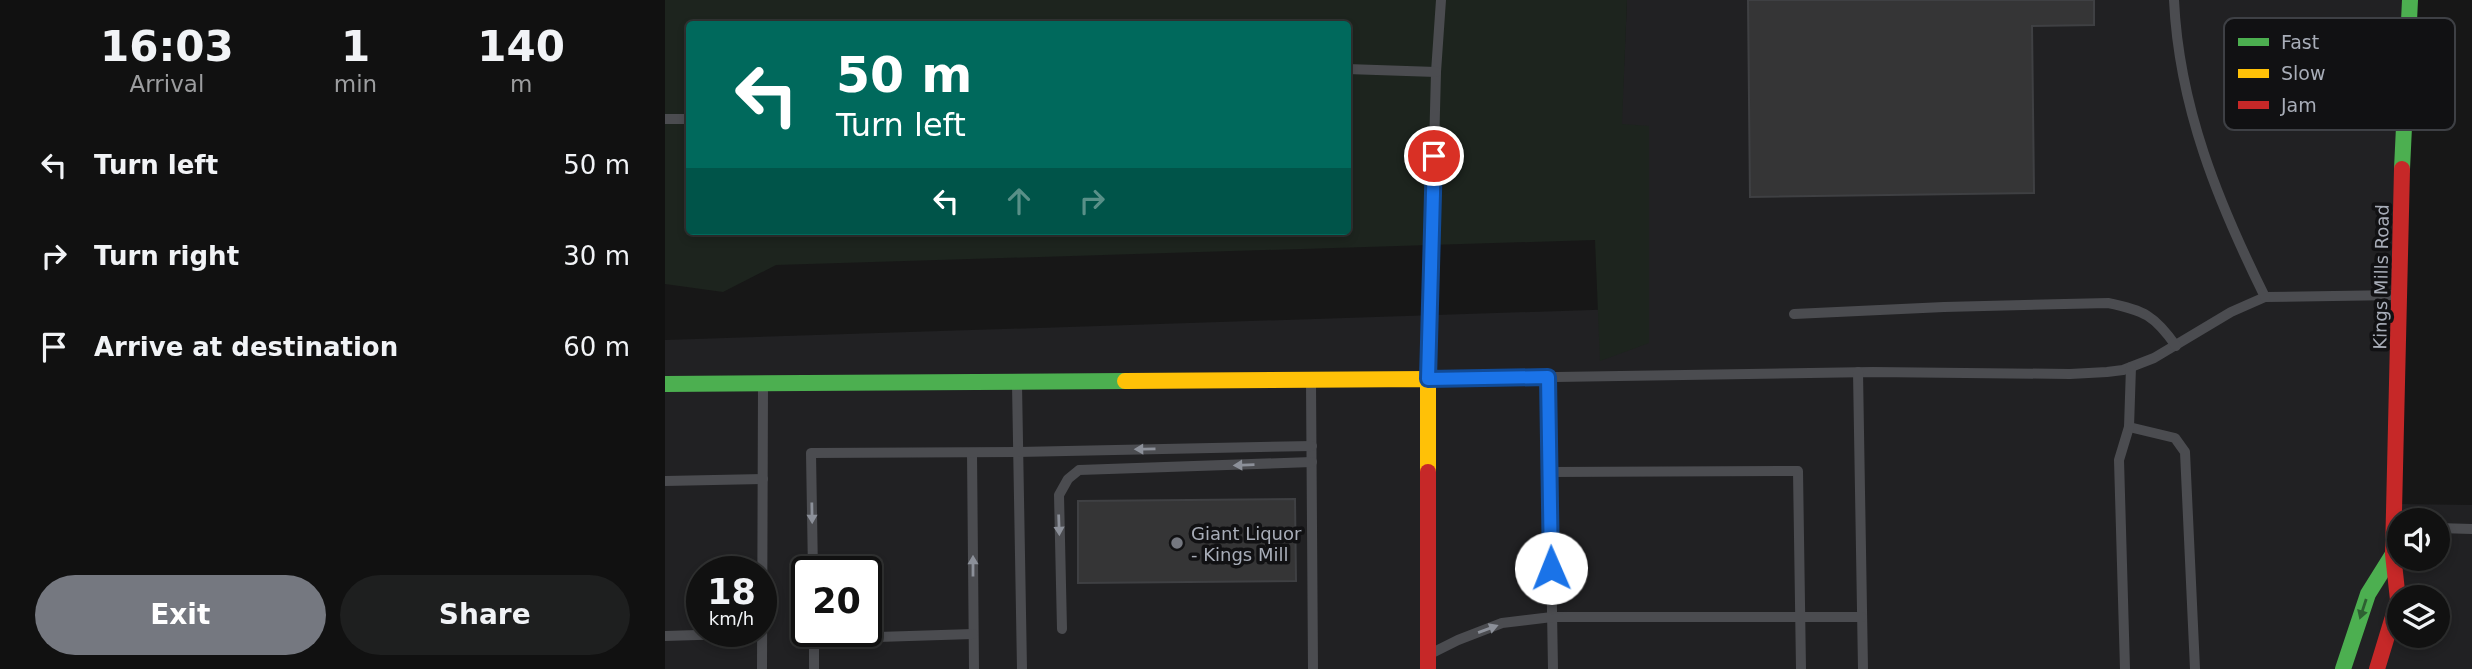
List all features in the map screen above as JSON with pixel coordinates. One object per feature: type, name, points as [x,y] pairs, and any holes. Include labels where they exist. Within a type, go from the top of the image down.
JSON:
[{"type":"street","name":"Kings Mills Road","points":[[2409,18],[2410,0]]},
{"type":"street","name":"Kings Mills Road","points":[[2397,508],[2403,130]]},
{"type":"street","points":[[665,384],[1428,379],[1428,662]]},
{"type":"street","name":"Kings Mills Road","points":[[2343,669],[2368,594],[2387,564]]},
{"type":"street","name":"Kings Mills Road","points":[[2377,669],[2397,600],[2394,571]]},
{"type":"lane","points":[[1441,0],[1436,72],[1428,379],[1858,372],[2107,372],[2154,358],[2231,312],[2265,298],[2400,295]]},
{"type":"lane","points":[[2174,0],[2182,76],[2197,132],[2240,246],[2265,298]]},
{"type":"lane","points":[[1351,69],[1436,72]]},
{"type":"lane","points":[[665,119],[686,119]]},
{"type":"lane","points":[[1794,314],[2108,303],[2150,314],[2176,346]]},
{"type":"lane","points":[[2125,669],[2119,460],[2129,427],[2131,367]]},
{"type":"lane","points":[[1858,372],[1863,669]]},
{"type":"lane","points":[[1548,377],[1553,669]]},
{"type":"lane","points":[[1311,380],[1313,669]]},
{"type":"lane","points":[[1017,382],[1022,669]]},
{"type":"lane","points":[[762,556],[763,383]]},
{"type":"lane","points":[[2129,427],[2175,438],[2185,452],[2195,669]]},
{"type":"lane","points":[[813,556],[811,453],[972,453],[1312,446]]},
{"type":"lane","points":[[972,453],[974,669]]},
{"type":"lane","points":[[1062,629],[1059,495],[1068,479],[1079,470],[1312,463]]},
{"type":"lane","points":[[1550,472],[1798,471],[1801,669]]},
{"type":"lane","points":[[665,481],[763,479]]},
{"type":"lane","points":[[2450,528],[2472,529]]},
{"type":"lane","points":[[1428,662],[1458,640],[1502,623],[1552,617],[1862,617]]},
{"type":"lane","points":[[882,635],[973,634]]},
{"type":"lane","points":[[665,636],[686,635]]},
{"type":"lane","points":[[762,647],[762,669]]},
{"type":"lane","points":[[814,647],[814,669]]},
{"type":"shaded area","points":[[665,0],[1627,0],[1622,124],[1649,126],[1649,343],[1600,361],[1595,240],[776,265],[723,292],[665,284]]},
{"type":"shaded area","points":[[1627,0],[2410,0],[2410,18],[2224,18],[2224,130],[2406,130],[2396,504],[2472,505],[2472,669],[665,669],[665,340],[1622,309],[1617,221]]},
{"type":"building","points":[[1748,0],[2094,0],[2094,25],[2032,26],[2034,193],[1750,197]]},
{"type":"building","points":[[1295,499],[1296,581],[1078,583],[1078,501]]},
{"type":"traffic: fast","points":[[2409,18],[2410,0]]},
{"type":"traffic: fast","points":[[2402,169],[2404,130]]},
{"type":"traffic: fast","points":[[665,384],[1125,381]]},
{"type":"traffic: fast","points":[[2343,669],[2368,594],[2387,564]]},
{"type":"traffic: slow","points":[[1125,381],[1428,379],[1428,472]]},
{"type":"traffic: jam","points":[[2377,669],[2398,600],[2393,554],[2402,169]]},
{"type":"traffic: jam","points":[[1428,472],[1428,669]]},
{"type":"place","name":"Giant Liquor - Kings Mill","points":[[1177,543]]},
{"type":"route","points":[[1434,156],[1428,379],[1548,377],[1551,568]]}]
